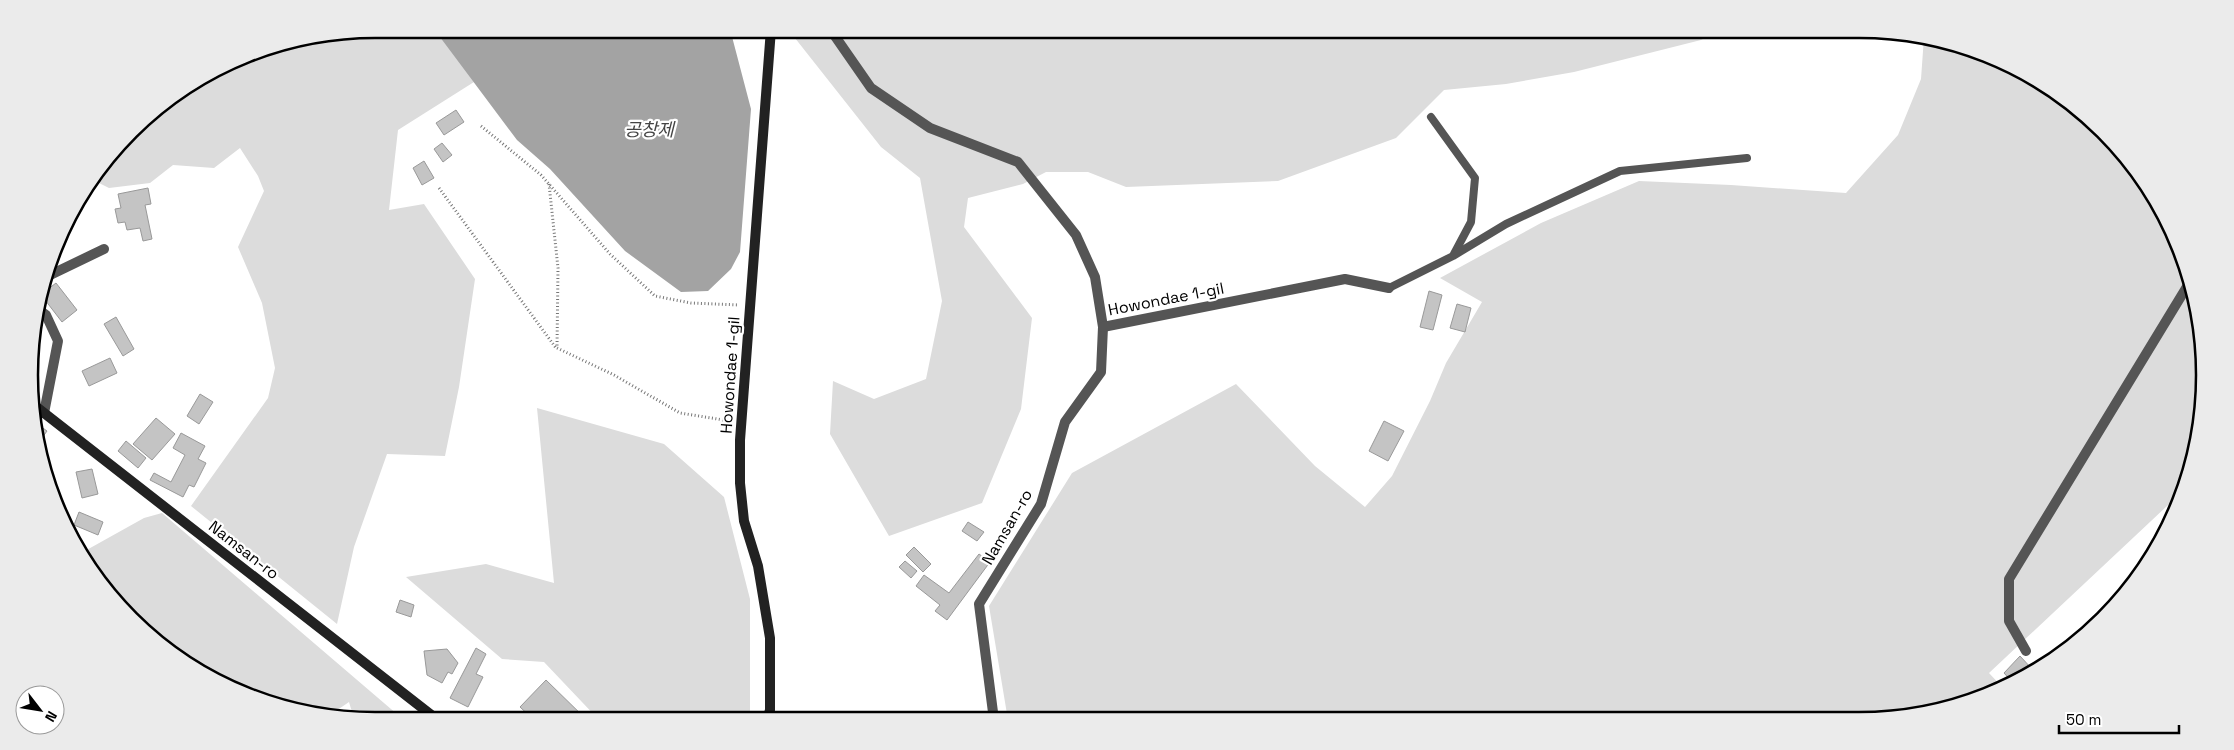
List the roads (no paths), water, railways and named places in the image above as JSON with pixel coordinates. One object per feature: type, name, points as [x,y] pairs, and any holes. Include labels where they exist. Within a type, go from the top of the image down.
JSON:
[{"type":"street","name":"Howondae 1-gil","points":[[769,712],[770,638],[758,566],[744,520],[740,483],[741,423],[770,38]]},
{"type":"street","name":"Howondae 1-gil","points":[[836,38],[871,88],[930,128],[1018,162],[1076,235],[1095,277],[1103,327],[1345,280],[1389,288]]},
{"type":"street","points":[[53,274],[104,249]]},
{"type":"street","points":[[2026,651],[2009,621],[2009,579],[2185,289]]},
{"type":"street","points":[[43,313],[58,341],[44,413]]},
{"type":"street","name":"Namsan-ro","points":[[993,712],[979,604],[1041,504],[1065,422],[1101,372],[1103,327]]},
{"type":"street","name":"Namsan-ro","points":[[39,409],[427,712]]},
{"type":"lane","points":[[1431,117],[1475,178],[1471,222],[1453,256]]},
{"type":"lane","points":[[1389,288],[1453,256],[1506,224],[1620,171],[1747,158]]},
{"type":"water","name":"공창제","points":[[441,38],[732,38],[751,109],[740,252],[731,269],[708,291],[681,292],[625,251],[550,169],[517,140]]}]
